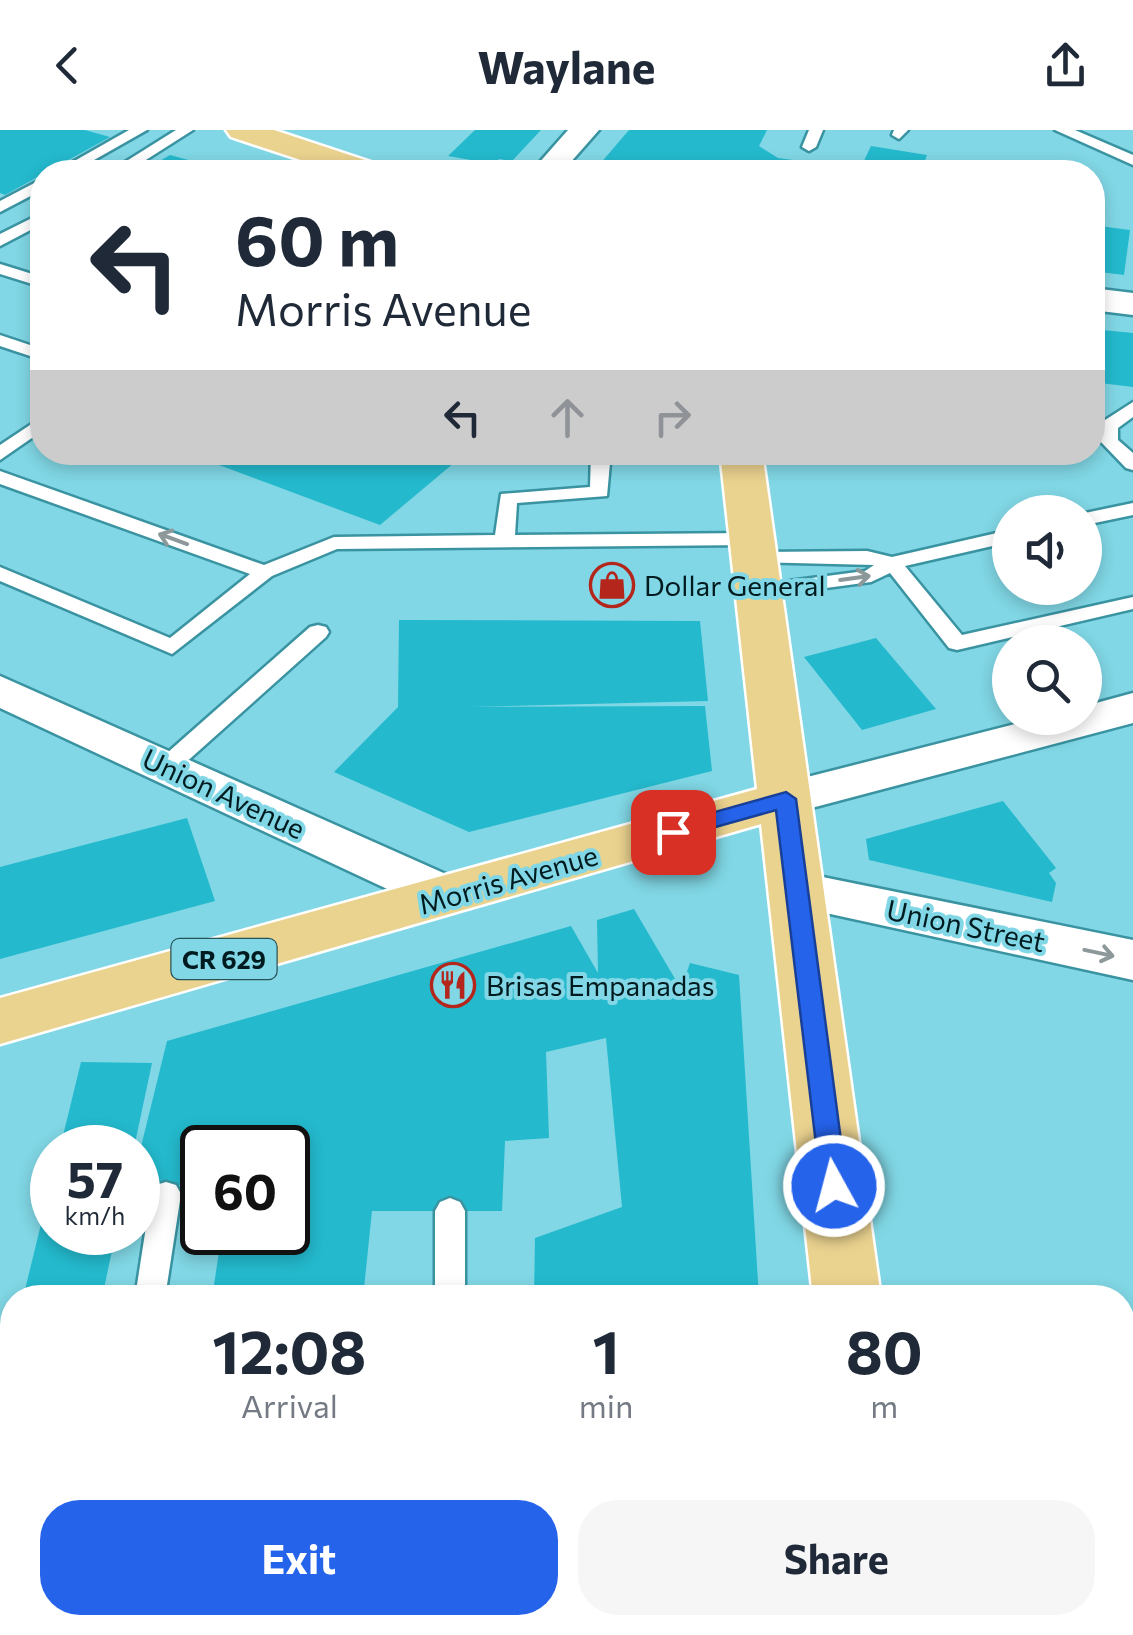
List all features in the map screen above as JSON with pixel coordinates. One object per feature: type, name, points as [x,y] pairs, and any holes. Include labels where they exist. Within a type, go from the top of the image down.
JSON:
[{"type":"main road","points":[[242,130],[321,160]]},
{"type":"main road","points":[[743,465],[846,1285]]},
{"type":"main road","name":"Morris Avenue","points":[[0,1022],[786,799]]},
{"type":"street","points":[[557,160],[584,130]]},
{"type":"street","points":[[1105,301],[1133,304]]},
{"type":"street","name":"Union Avenue","points":[[0,690],[448,896]]},
{"type":"street","name":"Morris Avenue","points":[[786,799],[1133,708]]},
{"type":"street","name":"Union Street","points":[[798,890],[1133,960]]},
{"type":"lane","points":[[84,160],[140,130]]},
{"type":"lane","points":[[137,160],[186,130]]},
{"type":"lane","points":[[809,147],[816,130]]},
{"type":"lane","points":[[1062,130],[1133,160]]},
{"type":"lane","points":[[0,207],[30,191]]},
{"type":"lane","points":[[0,242],[30,225]]},
{"type":"lane","points":[[0,269],[30,278]]},
{"type":"lane","points":[[0,340],[30,351]]},
{"type":"lane","points":[[1133,408],[1110,426],[1109,441],[1133,464]]},
{"type":"lane","points":[[0,454],[30,432]]},
{"type":"lane","points":[[506,539],[508,498],[600,492],[601,465]]},
{"type":"lane","points":[[0,477],[265,572]]},
{"type":"lane","points":[[1102,516],[1133,509]]},
{"type":"lane","points":[[0,573],[172,648],[265,572],[334,543],[506,539],[871,576],[892,562],[992,540]]},
{"type":"lane","points":[[754,562],[866,557],[892,562],[958,644],[1133,602]]},
{"type":"lane","points":[[166,766],[318,632]]},
{"type":"lane","points":[[152,1285],[166,1194]]},
{"type":"lane","points":[[450,1212],[450,1285]]},
{"type":"building","points":[[0,130],[85,130],[110,137],[68,160],[30,160],[30,181],[5,195],[0,193]]},
{"type":"building","points":[[475,130],[541,130],[513,160],[448,156]]},
{"type":"building","points":[[629,130],[767,130],[759,146],[778,158],[793,160],[603,160]]},
{"type":"building","points":[[871,146],[927,155],[925,160],[864,160]]},
{"type":"building","points":[[170,155],[188,160],[161,160]]},
{"type":"building","points":[[1105,227],[1130,230],[1124,275],[1105,273]]},
{"type":"building","points":[[1105,330],[1133,333],[1133,387],[1105,384]]},
{"type":"building","points":[[219,465],[452,465],[380,525]]},
{"type":"building","points":[[399,620],[700,621],[708,701],[469,707],[705,706],[712,771],[469,832],[334,772],[398,707]]},
{"type":"building","points":[[876,638],[936,709],[862,730],[804,657]]},
{"type":"building","points":[[1003,801],[1056,868],[1049,873],[1056,883],[1052,902],[869,860],[866,839]]},
{"type":"building","points":[[187,818],[215,901],[0,959],[0,867]]},
{"type":"building","points":[[634,909],[681,989],[690,963],[739,975],[758,1285],[534,1285],[535,1238],[622,1207],[606,1038],[546,1052],[549,1138],[505,1141],[502,1211],[372,1211],[364,1285],[214,1285],[219,1255],[310,1255],[310,1125],[180,1125],[180,1185],[160,1185],[160,1125],[146,1125],[167,1041],[571,926],[598,973],[597,920]]},
{"type":"building","points":[[81,1062],[152,1063],[139,1125],[66,1125]]},
{"type":"building","points":[[33,1255],[111,1255],[105,1285],[26,1285]]},
{"type":"place","name":"Dollar General","points":[[612,585]]},
{"type":"place","name":"Brisas Empanadas","points":[[453,985]]},
{"type":"route","points":[[673,832],[786,799],[834,1186]]}]
